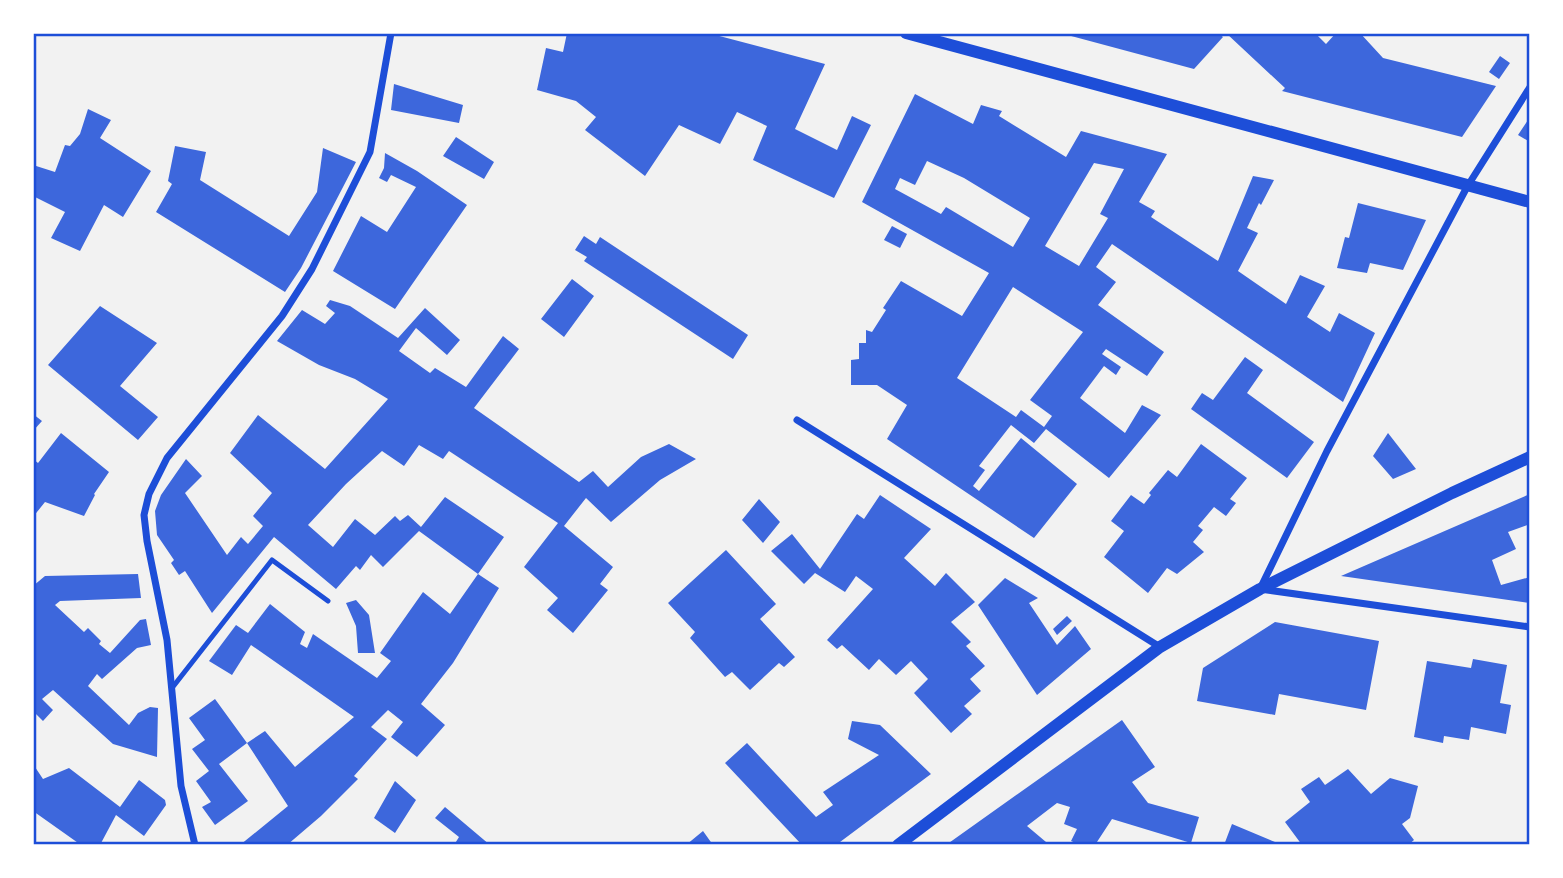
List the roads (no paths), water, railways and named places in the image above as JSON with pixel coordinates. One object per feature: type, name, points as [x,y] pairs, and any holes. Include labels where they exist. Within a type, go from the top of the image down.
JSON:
[{"type":"street","points":[[195,845],[181,786],[167,640],[144,515],[149,495],[167,458],[282,316],[312,269],[370,152],[391,33]]},
{"type":"street","points":[[906,33],[1530,202]]},
{"type":"street","points":[[1260,589],[1326,451],[1467,187],[1530,87]]},
{"type":"street","points":[[797,420],[1160,647]]},
{"type":"street","points":[[898,845],[1160,647],[1260,589],[1530,457]]},
{"type":"street","points":[[1260,589],[1530,627]]},
{"type":"lane","points":[[172,689],[272,560],[328,600]]}]
